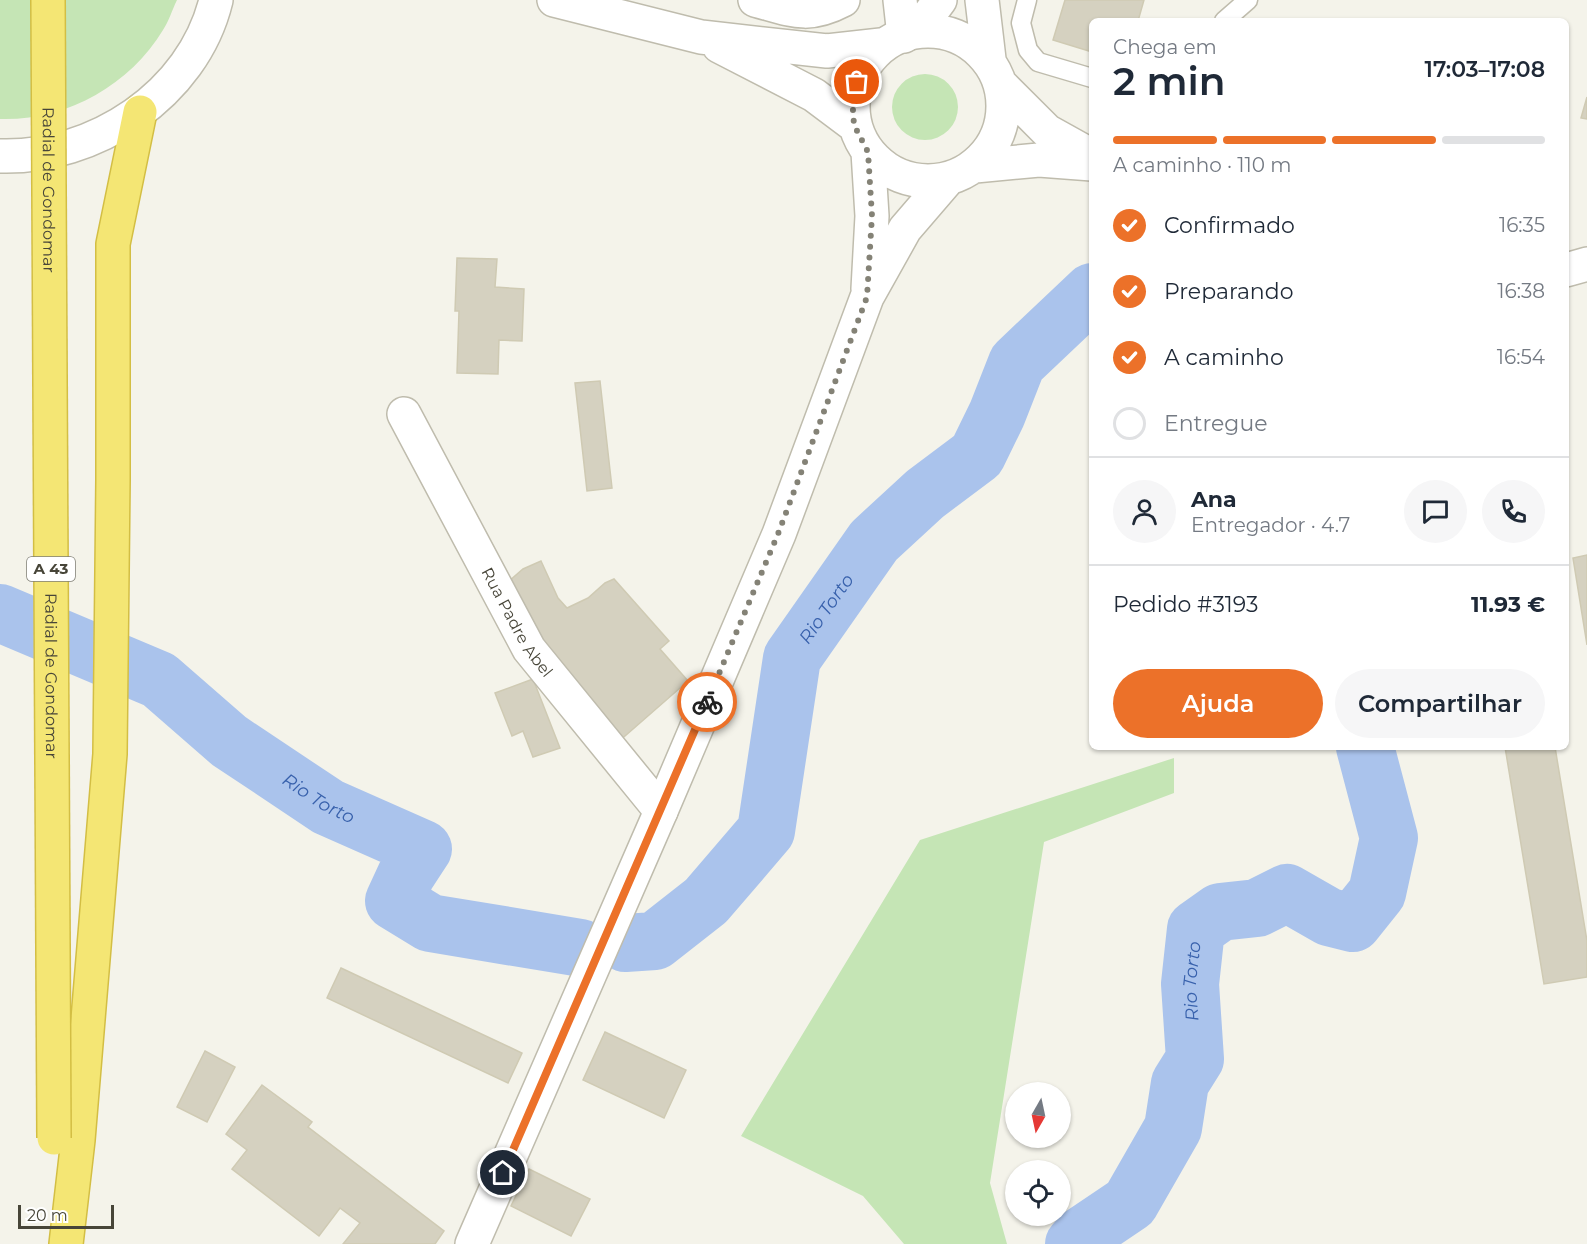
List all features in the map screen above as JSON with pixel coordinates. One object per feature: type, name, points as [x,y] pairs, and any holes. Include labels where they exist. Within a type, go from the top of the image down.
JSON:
[{"type":"highway","name":"Radial de Gondomar","points":[[48,0],[66,1139],[60,1244]]},
{"type":"highway","name":"A 43","points":[[66,1139],[110,754],[113,244],[140,112]]},
{"type":"highway","points":[[66,1139],[66,1244]]},
{"type":"street","points":[[554,0],[701,38],[827,51],[938,30],[966,40],[1047,131],[1089,154]]},
{"type":"street","points":[[755,0],[798,12],[826,9],[843,0]]},
{"type":"street","points":[[900,0],[901,37]]},
{"type":"street","points":[[867,297],[872,216],[861,139],[852,96],[862,68],[901,37],[940,0]]},
{"type":"street","points":[[472,1244],[661,811],[778,534],[867,297],[905,229],[961,172],[994,143],[1004,115],[982,0]]},
{"type":"street","points":[[0,156],[21,157],[63,150],[103,135],[140,112],[171,83],[196,48],[222,3]]},
{"type":"street","points":[[701,38],[814,95],[861,139],[890,171],[918,181],[1039,160],[1089,164]]},
{"type":"street","points":[[1569,269],[1587,264]]},
{"type":"street","name":"Rua Padre Abel","points":[[404,414],[529,649],[661,811]]},
{"type":"lane","points":[[1027,0],[1021,23],[1028,50],[1038,62],[1089,77]]},
{"type":"lane","points":[[1227,18],[1248,0]]},
{"type":"green space","points":[[0,0],[177,0],[165,27],[149,50],[114,83],[94,96],[49,114],[0,119]]},
{"type":"green space","points":[[925,74],[938,77],[948,84],[955,94],[958,107],[955,120],[948,130],[938,137],[925,140],[912,137],[902,130],[895,120],[892,107],[895,94],[902,84],[912,77]]},
{"type":"green space","points":[[1174,758],[1174,793],[1044,842],[990,1183],[1007,1244],[904,1244],[863,1196],[741,1136],[920,840]]},
{"type":"building","points":[[1065,0],[1144,0],[1139,18],[1089,18],[1089,51],[1053,40]]},
{"type":"building","points":[[1587,97],[1587,119],[1581,118]]},
{"type":"building","points":[[457,258],[497,259],[495,287],[524,289],[522,341],[499,340],[498,374],[457,373],[459,311],[455,311]]},
{"type":"building","points":[[600,381],[612,488],[587,491],[575,383]]},
{"type":"building","points":[[1587,555],[1587,645],[1573,558]]},
{"type":"building","points":[[541,561],[558,598],[567,608],[588,598],[605,583],[614,579],[669,641],[660,649],[688,681],[617,743],[543,659],[508,582],[523,569]]},
{"type":"building","points":[[533,679],[560,748],[533,757],[523,731],[512,736],[495,693]]},
{"type":"building","points":[[1505,750],[1555,750],[1587,941],[1587,977],[1544,984]]},
{"type":"building","points":[[341,968],[522,1053],[508,1083],[327,998]]},
{"type":"building","points":[[605,1032],[686,1070],[664,1118],[583,1080]]},
{"type":"building","points":[[205,1051],[235,1067],[207,1122],[177,1107]]},
{"type":"building","points":[[262,1085],[312,1122],[308,1127],[444,1231],[435,1244],[343,1244],[360,1223],[340,1208],[319,1236],[232,1169],[247,1150],[226,1134]]},
{"type":"building","points":[[529,1169],[590,1199],[571,1236],[511,1206]]},
{"type":"waterway","name":"Rio Torto","points":[[625,943],[655,941],[706,901],[766,831],[792,658],[874,541],[925,494],[977,455],[997,414],[1017,363],[1089,295]]},
{"type":"waterway","name":"Rio Torto","points":[[0,613],[159,680],[229,741],[328,807],[423,849],[406,875],[394,901],[430,923],[581,948]]},
{"type":"waterway","name":"Rio Torto","points":[[1074,1244],[1081,1236],[1130,1203],[1173,1128],[1180,1083],[1195,1059],[1190,984],[1196,929],[1220,912],[1257,908],[1287,893],[1329,917],[1353,923],[1377,893],[1389,838],[1366,750]]},
{"type":"way so far","points":[[707,702],[778,534],[867,297],[872,216],[868,152],[854,125],[852,96],[857,82]]},
{"type":"route","points":[[503,1173],[707,702]]}]
